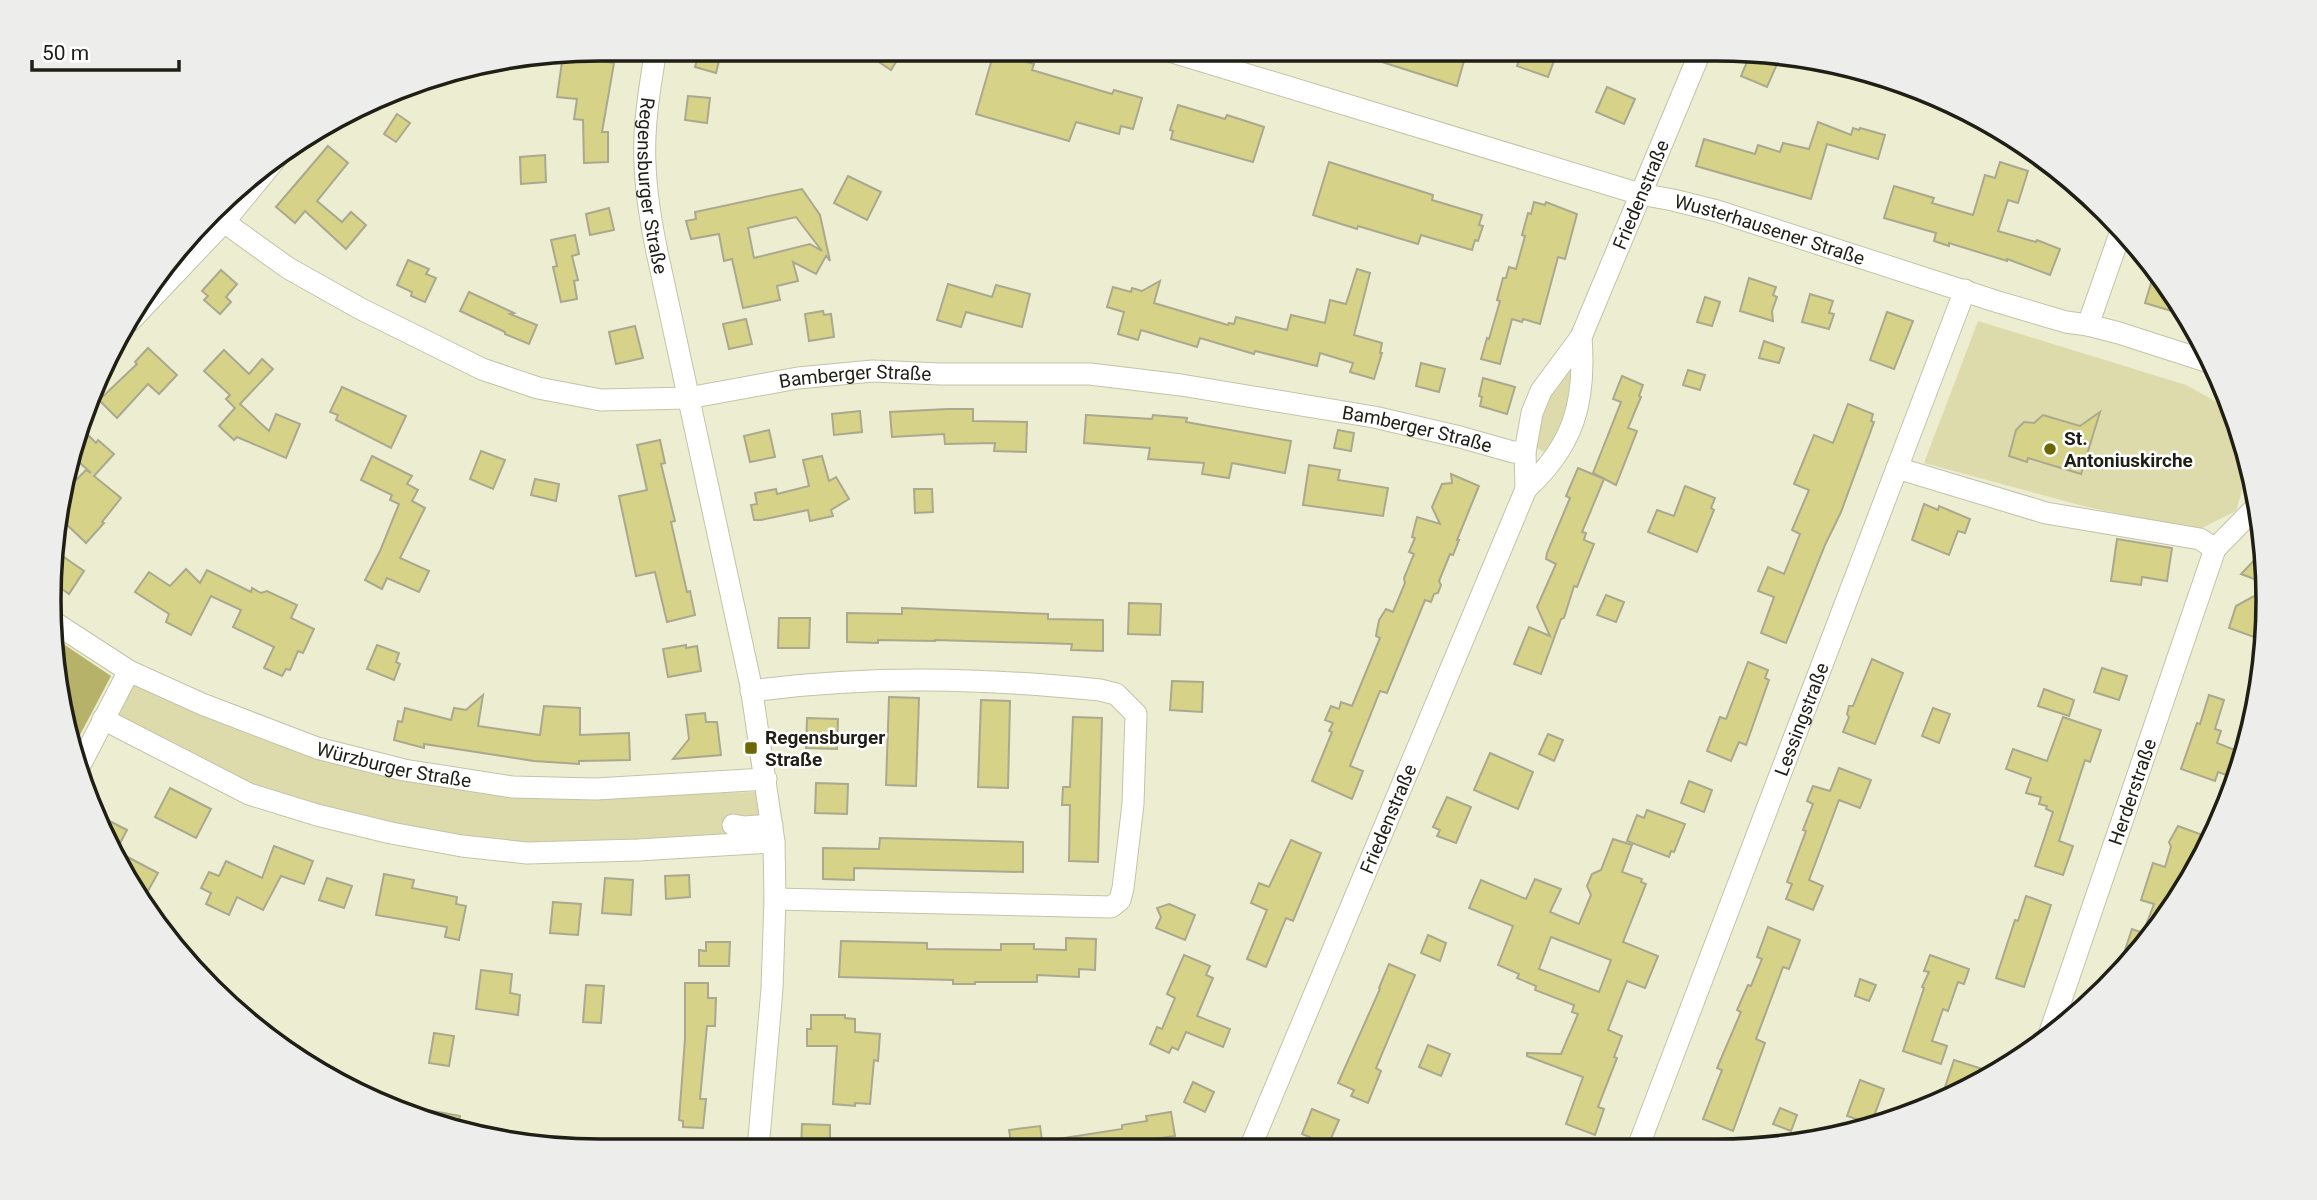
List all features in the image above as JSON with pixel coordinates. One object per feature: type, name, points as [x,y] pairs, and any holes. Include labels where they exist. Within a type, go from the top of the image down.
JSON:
[{"type":"street","name":"Regensburger Straße","points":[[654,61],[645,163],[654,239],[751,691],[773,834],[775,899],[772,989],[759,1139]]},
{"type":"street","name":"Wusterhausener Straße","points":[[1202,61],[1640,194],[1717,211],[2066,322],[2088,325],[2198,359]]},
{"type":"street","name":"Friedenstraße","points":[[1526,489],[1525,453],[1532,413],[1541,391],[1581,337],[1696,61]]},
{"type":"street","points":[[162,288],[248,192]]},
{"type":"street","name":"Bamberger Straße","points":[[224,222],[288,268],[361,309],[482,369],[538,388],[600,400],[688,398],[798,378],[873,371],[1090,374],[1181,385],[1362,415],[1525,453]]},
{"type":"street","points":[[2088,325],[2118,240]]},
{"type":"street","name":"Lessingstraße","points":[[1641,1139],[1965,290]]},
{"type":"street","name":"Friedenstraße","points":[[1254,1139],[1526,489],[1559,453],[1575,418],[1583,362],[1581,337]]},
{"type":"street","points":[[1897,468],[2046,513],[2200,539],[2215,549],[2248,515]]},
{"type":"street","name":"Herderstraße","points":[[2054,1019],[2215,549]]},
{"type":"street","name":"Würzburger Straße","points":[[62,627],[129,671],[202,704],[317,748],[404,770],[512,787],[596,789],[766,779]]},
{"type":"street","points":[[85,755],[129,671]]},
{"type":"street","points":[[751,691],[851,680],[964,679],[1100,690],[1116,694],[1136,714],[1133,804],[1123,888],[1120,900],[1111,907],[775,899]]},
{"type":"street","points":[[103,719],[249,794],[317,815],[404,836],[462,846],[527,853],[638,850],[773,834]]},
{"type":"street","points":[[733,825],[773,834]]},
{"type":"shaded area","points":[[1978,321],[2186,385],[2215,401],[2227,427],[2243,487],[2236,511],[2198,530],[2083,506],[1924,463]]},
{"type":"shaded area","points":[[1570,363],[1575,365],[1576,391],[1554,448],[1544,452],[1537,448],[1540,414]]},
{"type":"shaded area","points":[[63,644],[111,676],[79,736]]},
{"type":"shaded area","points":[[135,685],[267,741],[355,766],[579,796],[756,792],[762,835],[583,846],[496,842],[330,811],[250,785],[118,715],[122,697]]},
{"type":"building","points":[[697,61],[719,61],[716,73],[695,67]]},
{"type":"building","points":[[878,61],[897,61],[891,70]]},
{"type":"building","points":[[991,61],[1024,61],[1034,64],[1032,70],[1112,94],[1114,90],[1142,98],[1133,129],[1121,126],[1119,134],[1076,122],[1069,141],[976,114]]},
{"type":"building","points":[[1379,61],[1464,61],[1457,86]]},
{"type":"building","points":[[1519,61],[1554,61],[1548,77],[1517,66]]},
{"type":"building","points":[[562,62],[614,63],[602,132],[608,132],[608,162],[584,163],[583,120],[574,119],[577,99],[557,97]]},
{"type":"building","points":[[1747,62],[1777,65],[1767,87],[1741,76]]},
{"type":"building","points":[[1607,87],[1635,99],[1624,124],[1596,112]]},
{"type":"building","points":[[688,96],[710,98],[707,123],[685,120]]},
{"type":"building","points":[[1178,105],[1225,119],[1227,115],[1264,127],[1253,162],[1171,139],[1173,131],[1170,130]]},
{"type":"building","points":[[397,114],[410,123],[396,142],[384,134]]},
{"type":"building","points":[[1818,122],[1851,135],[1853,128],[1860,128],[1885,135],[1878,159],[1827,144],[1811,199],[1696,166],[1704,139],[1755,154],[1758,145],[1780,152],[1783,143],[1809,149]]},
{"type":"building","points":[[328,146],[348,163],[317,201],[342,222],[351,212],[366,225],[346,249],[305,211],[295,223],[276,207]]},
{"type":"building","points":[[545,155],[546,182],[521,184],[520,157]]},
{"type":"building","points":[[1329,162],[1433,195],[1432,200],[1482,215],[1479,225],[1483,226],[1478,241],[1475,240],[1472,250],[1421,235],[1418,244],[1313,215]]},
{"type":"building","points":[[2000,162],[2028,171],[2018,203],[2008,200],[1998,231],[2036,242],[2037,240],[2060,249],[2050,275],[2007,259],[1934,241],[1936,233],[1884,218],[1894,186],[1934,198],[1932,203],[1973,215],[1985,175],[1995,178]]},
{"type":"building","points":[[848,176],[881,192],[867,220],[834,203]]},
{"type":"building","points":[[802,189],[820,215],[830,261],[826,256],[816,274],[793,262],[798,281],[777,286],[780,300],[743,308],[732,259],[724,261],[719,234],[691,239],[686,221],[696,219],[695,212]],"holes":[[[796,217],[822,251],[810,244],[754,258],[748,228]]]},
{"type":"building","points":[[1534,202],[1545,205],[1546,202],[1577,214],[1565,259],[1558,257],[1540,324],[1512,319],[1500,364],[1481,359],[1500,301],[1497,300],[1503,278],[1506,278],[1509,267],[1516,269],[1525,236],[1522,235]]},
{"type":"building","points":[[609,208],[614,230],[590,235],[586,214]]},
{"type":"building","points":[[575,235],[579,254],[572,256],[578,280],[574,281],[577,299],[561,302],[553,267],[557,266],[551,240]]},
{"type":"building","points":[[408,260],[429,269],[426,274],[436,278],[425,302],[411,296],[412,292],[397,285]]},
{"type":"building","points":[[1357,269],[1370,273],[1354,335],[1382,343],[1382,353],[1374,379],[1350,372],[1353,363],[1320,353],[1317,366],[1255,351],[1254,354],[1200,338],[1197,347],[1141,330],[1138,340],[1118,334],[1124,312],[1107,307],[1113,287],[1131,292],[1132,288],[1142,291],[1160,281],[1154,303],[1228,325],[1234,324],[1236,317],[1287,330],[1291,315],[1325,323],[1330,300],[1346,304]]},
{"type":"building","points":[[221,270],[237,284],[226,297],[231,302],[220,314],[204,300],[208,296],[202,291]]},
{"type":"building","points":[[1749,278],[1776,287],[1773,295],[1777,297],[1772,311],[1773,321],[1740,311]]},
{"type":"building","points":[[2151,282],[2171,311],[2145,303]]},
{"type":"building","points":[[948,284],[992,297],[996,285],[1030,294],[1022,327],[966,312],[961,327],[937,320]]},
{"type":"building","points":[[469,292],[537,325],[529,344],[460,311]]},
{"type":"building","points":[[1810,294],[1833,301],[1829,313],[1834,314],[1829,329],[1802,322]]},
{"type":"building","points":[[1705,297],[1720,302],[1712,326],[1697,322]]},
{"type":"building","points":[[823,311],[824,315],[831,314],[834,337],[809,341],[805,314]]},
{"type":"building","points":[[1887,312],[1913,321],[1894,369],[1870,360]]},
{"type":"building","points":[[746,319],[752,344],[729,349],[723,324]]},
{"type":"building","points":[[635,326],[643,358],[616,364],[609,332]]},
{"type":"building","points":[[1764,341],[1784,348],[1779,363],[1759,358]]},
{"type":"building","points":[[148,348],[177,375],[159,394],[148,384],[117,418],[100,401],[137,364],[135,362]]},
{"type":"building","points":[[224,350],[249,374],[262,359],[273,369],[240,404],[269,431],[276,414],[300,424],[286,458],[237,437],[234,440],[219,426],[235,408],[226,399],[230,395],[204,371]]},
{"type":"building","points":[[1421,363],[1445,369],[1439,392],[1416,386]]},
{"type":"building","points":[[1688,370],[1705,375],[1700,390],[1683,385]]},
{"type":"building","points":[[1622,376],[1643,385],[1628,428],[1637,431],[1616,485],[1593,473],[1621,402],[1613,399]]},
{"type":"building","points":[[1483,378],[1515,387],[1507,414],[1480,406]]},
{"type":"building","points":[[342,387],[406,416],[391,448],[336,420],[338,415],[330,412]]},
{"type":"building","points":[[1848,404],[1873,414],[1871,421],[1874,422],[1841,512],[1786,643],[1761,633],[1774,597],[1758,591],[1768,567],[1784,574],[1800,534],[1792,530],[1809,490],[1794,484],[1814,435],[1833,443]]},
{"type":"building","points":[[973,409],[973,421],[1027,422],[1026,452],[994,451],[995,443],[945,444],[944,434],[892,437],[890,412]]},
{"type":"building","points":[[860,411],[862,432],[834,435],[832,414]]},
{"type":"building","name":"St. Antoniuskirche","points":[[2100,412],[2081,474],[2028,458],[2027,462],[2009,456],[2016,430],[2024,422],[2034,423],[2043,415],[2080,426]]},
{"type":"building","points":[[1086,415],[1187,418],[1186,422],[1291,441],[1285,473],[1232,463],[1229,478],[1202,474],[1204,463],[1148,459],[1150,448],[1084,443]]},
{"type":"building","points":[[769,430],[775,457],[750,462],[744,436]]},
{"type":"building","points":[[1338,430],[1354,433],[1351,451],[1334,448]]},
{"type":"building","points":[[89,436],[96,443],[98,440],[114,454],[94,476],[121,498],[86,543],[67,525],[75,481],[86,470],[91,473],[80,463]]},
{"type":"building","points":[[660,440],[665,463],[661,464],[675,521],[671,522],[695,615],[667,622],[655,572],[636,576],[619,496],[647,490],[637,445]]},
{"type":"building","points":[[481,451],[505,460],[493,489],[470,479]]},
{"type":"building","points":[[372,456],[412,476],[407,484],[418,490],[412,501],[425,508],[400,558],[429,571],[419,592],[387,578],[382,589],[365,580],[399,504],[390,500],[392,495],[361,480]]},
{"type":"building","points":[[822,456],[829,481],[836,477],[849,499],[831,510],[833,516],[810,521],[808,510],[754,520],[751,505],[757,504],[755,493],[776,489],[777,494],[809,486],[803,460]]},
{"type":"building","points":[[1309,465],[1340,470],[1338,480],[1388,488],[1383,516],[1303,505]]},
{"type":"building","points":[[1578,468],[1604,479],[1582,532],[1586,533],[1584,540],[1594,544],[1577,587],[1574,586],[1541,674],[1514,664],[1529,627],[1550,636],[1537,607],[1556,564],[1546,559],[1547,553],[1570,498],[1566,496]]},
{"type":"building","points":[[1451,474],[1479,486],[1453,555],[1450,554],[1439,581],[1441,585],[1438,593],[1434,594],[1431,602],[1425,600],[1387,693],[1380,691],[1350,766],[1363,771],[1352,799],[1312,781],[1332,732],[1329,731],[1333,723],[1325,720],[1331,706],[1339,709],[1341,702],[1352,706],[1380,638],[1376,636],[1379,620],[1386,609],[1393,612],[1405,583],[1404,578],[1414,554],[1409,552],[1415,538],[1412,537],[1417,517],[1440,524],[1432,507],[1442,484],[1452,483]]},
{"type":"building","points":[[535,479],[559,484],[556,501],[531,495]]},
{"type":"building","points":[[1685,486],[1715,498],[1711,508],[1714,510],[1697,552],[1648,532],[1657,510],[1674,516]]},
{"type":"building","points":[[914,489],[932,489],[933,512],[915,513]]},
{"type":"building","points":[[1924,504],[1938,510],[1939,506],[1970,519],[1965,533],[1958,531],[1949,555],[1912,540]]},
{"type":"building","points":[[2117,539],[2172,548],[2167,581],[2142,577],[2141,585],[2111,581]]},
{"type":"building","points":[[63,556],[84,571],[69,594],[61,589]]},
{"type":"building","points":[[2254,560],[2255,579],[2241,574]]},
{"type":"building","points":[[186,569],[200,583],[207,570],[251,592],[252,588],[261,593],[267,591],[297,605],[291,618],[314,629],[303,653],[298,651],[290,670],[286,669],[282,676],[264,668],[274,647],[233,627],[241,610],[211,596],[191,635],[166,622],[169,614],[135,592],[149,572],[170,586]]},
{"type":"building","points":[[1606,595],[1624,602],[1616,622],[1597,615]]},
{"type":"building","points":[[2256,595],[2254,637],[2229,628],[2236,606]]},
{"type":"building","points":[[1129,603],[1161,604],[1160,635],[1128,634]]},
{"type":"building","points":[[902,608],[1048,614],[1048,619],[1103,620],[1103,651],[1071,650],[1072,644],[935,640],[847,642],[847,613],[902,614]]},
{"type":"building","points":[[779,618],[810,618],[809,648],[778,648]]},
{"type":"building","points":[[377,645],[399,653],[396,662],[400,664],[394,680],[367,669]]},
{"type":"building","points":[[686,645],[686,648],[697,646],[701,671],[668,677],[663,649]]},
{"type":"building","points":[[1872,659],[1903,673],[1875,744],[1843,732],[1849,717],[1849,706],[1853,706]]},
{"type":"building","points":[[1748,662],[1768,670],[1765,678],[1769,680],[1746,745],[1739,742],[1731,761],[1707,751],[1720,717],[1726,719]]},
{"type":"building","points":[[2102,668],[2127,676],[2119,700],[2094,692]]},
{"type":"building","points":[[1172,681],[1203,682],[1202,712],[1170,710]]},
{"type":"building","points":[[2044,689],[2074,700],[2069,716],[2038,706]]},
{"type":"building","points":[[483,695],[478,726],[540,735],[544,706],[580,708],[580,735],[629,733],[630,760],[579,761],[579,764],[534,761],[424,744],[424,748],[394,740],[398,721],[402,722],[405,708],[451,720],[454,708],[466,710]]},
{"type":"building","points":[[2209,695],[2224,700],[2215,729],[2221,731],[2217,743],[2234,750],[2226,775],[2218,772],[2215,781],[2181,769],[2197,723],[2200,724]]},
{"type":"building","points":[[889,697],[919,698],[916,786],[886,785]]},
{"type":"building","points":[[981,700],[1010,701],[1008,788],[978,787]]},
{"type":"building","points":[[1933,708],[1950,714],[1939,743],[1922,736]]},
{"type":"building","points":[[705,713],[706,722],[717,722],[721,755],[673,759],[689,739],[686,715]]},
{"type":"building","points":[[1073,717],[1102,718],[1098,862],[1069,861],[1070,805],[1062,805],[1063,787],[1070,787]]},
{"type":"building","points":[[2063,717],[2101,730],[2090,762],[2085,760],[2059,841],[2073,846],[2063,875],[2035,866],[2053,812],[2046,809],[2047,806],[2039,804],[2041,797],[2026,793],[2031,778],[2006,769],[2013,749],[2047,761]]},
{"type":"building","points":[[807,718],[838,719],[837,749],[806,748]]},
{"type":"building","points":[[1548,734],[1563,740],[1554,761],[1539,754]]},
{"type":"building","points":[[1490,753],[1533,772],[1518,809],[1474,790]]},
{"type":"building","points":[[1839,768],[1871,780],[1860,808],[1839,800],[1809,880],[1823,886],[1813,910],[1786,899],[1792,884],[1787,882],[1806,831],[1803,830],[1813,804],[1807,801],[1813,786],[1830,791]]},
{"type":"building","points":[[1689,781],[1712,790],[1704,812],[1681,803]]},
{"type":"building","points":[[816,783],[848,784],[847,814],[815,813]]},
{"type":"building","points":[[170,788],[211,809],[196,838],[155,817]]},
{"type":"building","points":[[1447,797],[1471,807],[1456,843],[1437,836],[1440,830],[1433,827]]},
{"type":"building","points":[[1647,810],[1685,824],[1674,852],[1671,851],[1669,857],[1627,841],[1637,815],[1644,818]]},
{"type":"building","points":[[109,821],[127,830],[120,844]]},
{"type":"building","points":[[2178,826],[2202,835],[2184,869],[2146,925],[2154,904],[2141,900],[2153,863],[2165,867],[2171,847],[2169,842]]},
{"type":"building","points":[[880,838],[1023,842],[1023,872],[854,868],[854,880],[823,879],[823,848],[879,849]]},
{"type":"building","points":[[1613,839],[1632,845],[1622,872],[1642,879],[1641,882],[1646,884],[1623,942],[1658,956],[1645,988],[1627,981],[1608,1030],[1622,1036],[1614,1057],[1617,1058],[1598,1107],[1604,1109],[1595,1135],[1566,1124],[1583,1077],[1527,1056],[1527,1053],[1561,1054],[1578,1014],[1572,1012],[1574,1005],[1535,990],[1536,986],[1517,978],[1519,974],[1498,965],[1513,926],[1469,908],[1481,880],[1526,899],[1535,879],[1561,889],[1550,912],[1579,924],[1591,895],[1587,886],[1592,874],[1601,870]],"holes":[[[1551,937],[1611,960],[1599,992],[1539,969]]]},
{"type":"building","points":[[1291,840],[1321,853],[1293,921],[1286,918],[1266,967],[1247,959],[1267,910],[1251,903],[1259,883],[1269,887]]},
{"type":"building","points":[[274,846],[313,861],[304,884],[281,876],[263,910],[237,897],[229,915],[206,904],[211,893],[201,888],[209,872],[219,876],[226,861],[262,878]]},
{"type":"building","points":[[127,857],[158,873],[147,892]]},
{"type":"building","points":[[384,874],[414,880],[412,888],[457,897],[456,904],[466,906],[459,940],[445,937],[447,927],[376,915]]},
{"type":"building","points":[[689,875],[690,897],[666,899],[665,876]]},
{"type":"building","points":[[327,878],[352,886],[344,908],[319,900]]},
{"type":"building","points":[[605,878],[633,880],[631,915],[602,913]]},
{"type":"building","points":[[2026,896],[2051,905],[2024,987],[1996,978]]},
{"type":"building","points":[[553,902],[581,904],[578,935],[550,933]]},
{"type":"building","points":[[1169,904],[1195,915],[1185,940],[1156,928],[1161,917],[1157,908]]},
{"type":"building","points":[[1768,927],[1800,940],[1789,969],[1783,967],[1756,1039],[1765,1043],[1733,1131],[1703,1119],[1722,1070],[1717,1068],[1741,1012],[1737,1010],[1762,959],[1757,957]]},
{"type":"building","points":[[2132,929],[2141,932],[2124,952]]},
{"type":"building","points":[[1428,935],[1446,943],[1440,961],[1421,953]]},
{"type":"building","points":[[1066,938],[1096,939],[1095,970],[1079,969],[1079,977],[1037,975],[1037,982],[975,984],[953,984],[953,980],[839,977],[841,941],[927,943],[927,949],[1001,950],[1001,944],[1034,944],[1034,949],[1066,950]]},
{"type":"building","points":[[706,942],[730,942],[729,966],[699,966],[699,950],[706,951]]},
{"type":"building","points":[[1184,955],[1210,966],[1206,975],[1213,978],[1197,1016],[1230,1029],[1223,1047],[1186,1032],[1178,1050],[1172,1047],[1169,1053],[1150,1044],[1157,1027],[1162,1029],[1175,998],[1167,994]]},
{"type":"building","points":[[1930,955],[1969,969],[1964,984],[1958,982],[1948,1011],[1943,1009],[1932,1041],[1947,1046],[1941,1064],[1903,1051],[1929,972],[1924,971]]},
{"type":"building","points":[[1389,964],[1415,975],[1376,1068],[1381,1071],[1368,1103],[1351,1096],[1354,1090],[1338,1083]]},
{"type":"building","points":[[481,970],[512,974],[510,993],[520,995],[518,1015],[476,1009]]},
{"type":"building","points":[[1860,979],[1876,985],[1869,1001],[1855,996]]},
{"type":"building","points":[[685,983],[708,983],[708,998],[716,998],[715,1026],[707,1026],[700,1099],[706,1099],[703,1128],[683,1127],[683,1121],[679,1120],[685,1039]]},
{"type":"building","points":[[586,985],[604,986],[601,1023],[583,1022]]},
{"type":"building","points":[[811,1015],[845,1015],[845,1018],[855,1019],[855,1032],[880,1034],[878,1061],[874,1060],[870,1104],[833,1104],[837,1046],[807,1046],[807,1029],[811,1029]]},
{"type":"building","points":[[434,1033],[454,1036],[449,1066],[429,1063]]},
{"type":"building","points":[[1428,1045],[1450,1054],[1441,1076],[1419,1067]]},
{"type":"building","points":[[1954,1060],[1982,1069],[1955,1083],[1945,1088]]},
{"type":"building","points":[[1860,1080],[1884,1089],[1875,1115],[1858,1120],[1847,1116]]},
{"type":"building","points":[[1193,1082],[1214,1092],[1205,1112],[1184,1102]]},
{"type":"building","points":[[1780,1108],[1797,1115],[1791,1131],[1773,1124]]},
{"type":"building","points":[[1312,1109],[1339,1120],[1331,1139],[1314,1139],[1302,1134]]},
{"type":"building","points":[[426,1110],[460,1116],[459,1120]]},
{"type":"building","points":[[1171,1112],[1175,1136],[1154,1139],[1057,1139],[1122,1129],[1122,1125],[1147,1121],[1146,1116]]},
{"type":"building","points":[[802,1124],[830,1125],[830,1139],[801,1139]]},
{"type":"building","points":[[1040,1126],[1042,1139],[1010,1139],[1009,1130]]},
{"type":"place","name":"St. Antoniuskirche","points":[[2050,449]]},
{"type":"place","name":"Regensburger Straße","points":[[751,748]]}]
